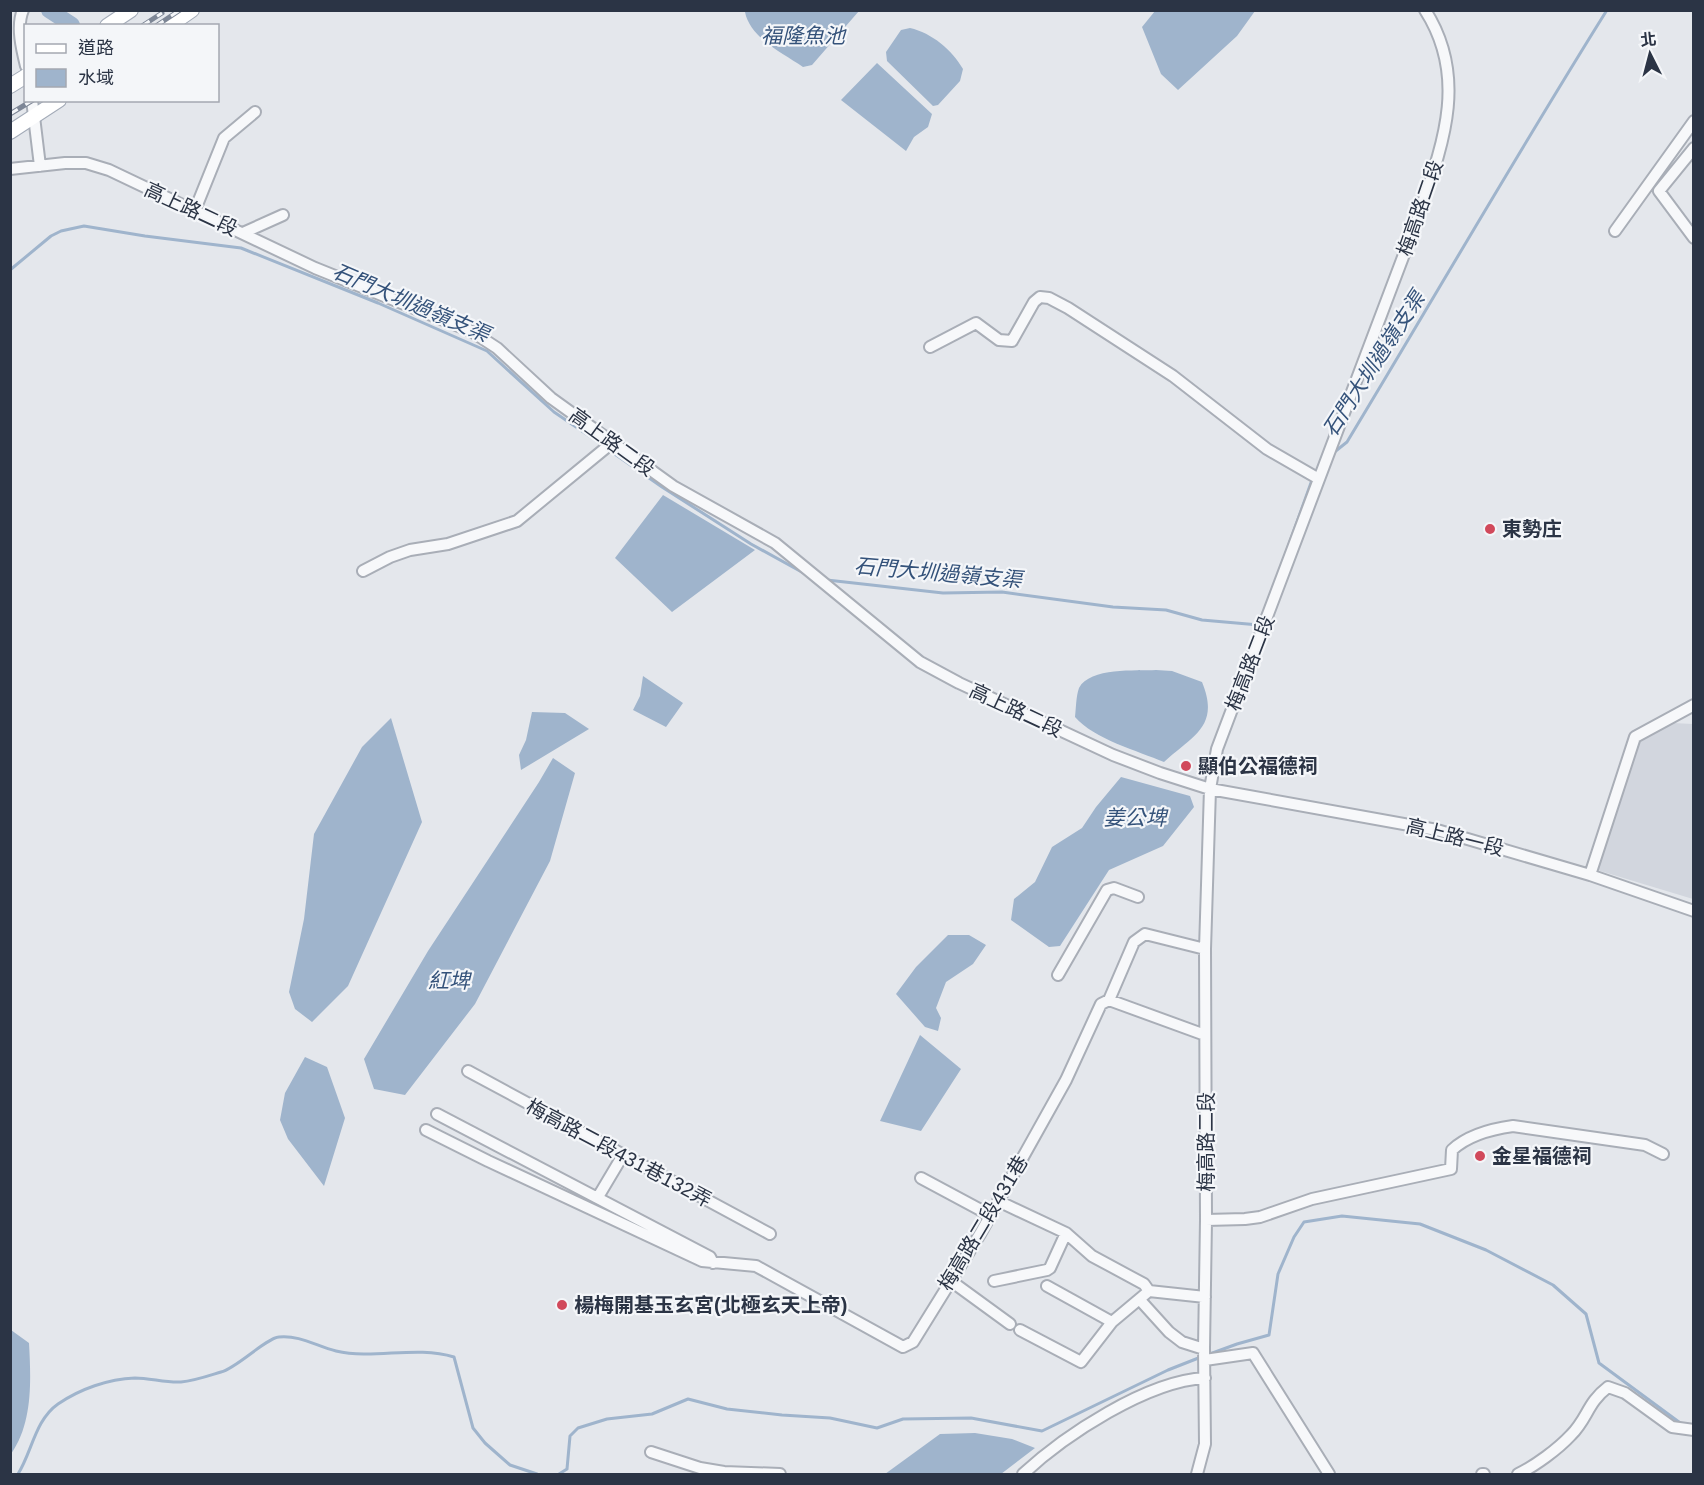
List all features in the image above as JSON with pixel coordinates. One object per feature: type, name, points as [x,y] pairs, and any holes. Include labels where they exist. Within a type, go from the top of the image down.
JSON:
[{"type":"main road","points":[[110,24],[131,10]]},
{"type":"main road","points":[[172,24],[192,10]]},
{"type":"main road","points":[[10,86],[24,77]]},
{"type":"main road","points":[[10,132],[56,102]]},
{"type":"street","points":[[23,10],[20,29],[24,54]]},
{"type":"street","name":"梅高路二段","points":[[1197,1474],[1205,1444],[1204,950],[1210,789],[1217,749],[1315,477],[1327,459],[1417,220],[1443,144],[1450,88],[1448,64],[1440,36],[1425,10]]},
{"type":"street","points":[[32,102],[40,166]]},
{"type":"street","points":[[195,210],[224,138],[255,112]]},
{"type":"street","points":[[1615,231],[1694,121]]},
{"type":"street","points":[[1693,236],[1659,191],[1694,148]]},
{"type":"street","name":"高上路二段","points":[[10,169],[86,163],[109,170],[315,268],[471,331],[497,348],[608,446],[673,486],[775,543],[920,662],[959,683],[1113,755],[1160,774],[1210,789]]},
{"type":"street","points":[[243,233],[283,215]]},
{"type":"street","points":[[930,347],[976,323],[999,340],[1012,341],[1034,302],[1040,297],[1049,298],[1173,376],[1267,449],[1315,477]]},
{"type":"street","points":[[363,571],[410,550],[448,544],[517,520],[608,446]]},
{"type":"street","points":[[1590,875],[1635,737],[1694,705]]},
{"type":"street","name":"高上路一段","points":[[1210,789],[1437,830],[1590,875],[1694,911]]},
{"type":"street","points":[[1058,975],[1107,890],[1114,888],[1138,897]]},
{"type":"street","name":"梅高路二段431巷","points":[[426,1130],[702,1261],[756,1266],[903,1347],[913,1342],[980,1234],[1066,1080],[1101,1004],[1109,1000],[1134,942],[1145,934],[1204,950]]},
{"type":"street","points":[[1109,1000],[1205,1035]]},
{"type":"street","name":"梅高路二段431巷132弄","points":[[468,1071],[770,1234]]},
{"type":"street","points":[[437,1114],[710,1257],[713,1263]]},
{"type":"street","points":[[1206,1220],[1245,1220],[1260,1217],[1312,1199],[1451,1169],[1452,1150],[1457,1146],[1495,1129],[1513,1126],[1645,1145],[1663,1154]]},
{"type":"street","points":[[598,1197],[623,1155]]},
{"type":"street","points":[[921,1178],[990,1215]]},
{"type":"street","points":[[998,1201],[1066,1233],[1092,1256],[1144,1284],[1149,1291],[1204,1297]]},
{"type":"street","points":[[994,1281],[1047,1270],[1066,1233]]},
{"type":"street","points":[[951,1281],[1015,1327],[1081,1362],[1112,1322],[1149,1291]]},
{"type":"street","points":[[1047,1286],[1112,1322]]},
{"type":"street","points":[[1140,1300],[1169,1332],[1204,1354],[1253,1353],[1329,1474]]},
{"type":"street","points":[[1023,1474],[1046,1453],[1097,1419],[1160,1387],[1194,1378],[1205,1378]]},
{"type":"street","points":[[1518,1474],[1527,1470],[1572,1435],[1592,1401],[1608,1387],[1625,1393],[1672,1427],[1689,1430]]},
{"type":"street","points":[[651,1452],[700,1468],[724,1472],[780,1474]]},
{"type":"shaded area","points":[[1673,723],[1693,724],[1693,899],[1597,870],[1639,740]]},
{"type":"water","name":"福隆魚池","points":[[747,10],[859,11],[812,65],[803,67],[777,50],[753,30],[745,12]]},
{"type":"water","points":[[1155,11],[1255,11],[1237,36],[1178,90],[1161,74],[1142,27]]},
{"type":"water","points":[[910,28],[941,43],[963,69],[960,81],[938,105],[933,106],[887,61],[886,52],[901,30]]},
{"type":"water","points":[[877,63],[932,114],[928,127],[914,137],[906,151],[841,100]]},
{"type":"water","points":[[663,495],[755,550],[672,612],[615,558]]},
{"type":"water","name":"姜公埤","points":[[1172,671],[1202,682],[1207,697],[1206,720],[1201,728],[1164,762],[1093,732],[1075,717],[1079,688],[1093,676],[1103,673]]},
{"type":"water","points":[[643,676],[683,703],[666,727],[633,710],[640,696]]},
{"type":"water","points":[[532,712],[565,713],[589,729],[521,770],[519,755],[526,740]]},
{"type":"water","points":[[391,718],[422,822],[348,986],[312,1022],[295,1009],[289,992],[304,919],[314,834],[362,747]]},
{"type":"water","name":"紅埤","points":[[553,758],[575,773],[550,861],[475,1004],[405,1095],[374,1089],[364,1059],[428,951]]},
{"type":"water","name":"姜公埤","points":[[1121,777],[1190,796],[1194,807],[1163,846],[1109,870],[1060,946],[1049,947],[1011,920],[1014,899],[1035,882],[1052,847],[1082,828]]},
{"type":"water","points":[[948,935],[969,935],[986,945],[973,964],[946,982],[936,1008],[941,1018],[938,1031],[925,1027],[896,994],[916,967]]},
{"type":"water","points":[[920,1035],[961,1069],[921,1131],[880,1121]]},
{"type":"water","points":[[305,1057],[327,1067],[345,1118],[324,1186],[288,1139],[280,1120],[285,1093]]},
{"type":"water","points":[[11,1330],[29,1343],[30,1372],[27,1415],[18,1442],[11,1454]]},
{"type":"water","points":[[975,1433],[1012,1439],[1035,1448],[1001,1474],[885,1474],[940,1434]]},
{"type":"waterway","points":[[49,10],[70,24]]},
{"type":"waterway","name":"石門大圳過嶺支渠","points":[[1332,454],[1347,442],[1607,10]]},
{"type":"waterway","name":"石門大圳過嶺支渠","points":[[10,270],[51,236],[61,231],[84,226],[241,248],[378,303],[487,351],[554,412],[604,446]]},
{"type":"waterway","name":"石門大圳過嶺支渠","points":[[609,450],[751,544],[809,576]]},
{"type":"waterway","name":"石門大圳過嶺支渠","points":[[1283,561],[1312,480]]},
{"type":"waterway","name":"石門大圳過嶺支渠","points":[[827,580],[943,593],[1002,592],[1113,607],[1166,610],[1202,620],[1259,625],[1260,623]]},
{"type":"waterway","points":[[1207,1355],[1269,1335],[1278,1274],[1294,1237],[1304,1222],[1342,1216],[1420,1224],[1486,1250],[1553,1285],[1586,1314],[1599,1363],[1683,1425]]},
{"type":"waterway","points":[[18,1474],[44,1419],[58,1404],[76,1394],[95,1386],[125,1379],[141,1378],[175,1382],[201,1378],[228,1369],[267,1342],[279,1337],[301,1339],[336,1351],[351,1353],[425,1352],[454,1357],[473,1428],[485,1443],[510,1465],[537,1474]]},
{"type":"waterway","points":[[559,1474],[567,1469],[570,1436],[578,1428],[607,1419],[652,1414],[688,1399],[727,1409],[830,1418],[877,1428],[903,1419],[971,1418],[1042,1431],[1168,1370],[1201,1357]]},
{"type":"railway","points":[[159,24],[180,10]]},
{"type":"railway","points":[[145,24],[162,13]]},
{"type":"railway","points":[[10,114],[30,102]]},
{"type":"place","name":"東勢庄","points":[[1490,529]]},
{"type":"place","name":"顯伯公福德祠","points":[[1186,766]]},
{"type":"place","name":"金星福德祠","points":[[1480,1156]]},
{"type":"place","name":"楊梅開基玉玄宮(北極玄天上帝)","points":[[562,1305]]}]
